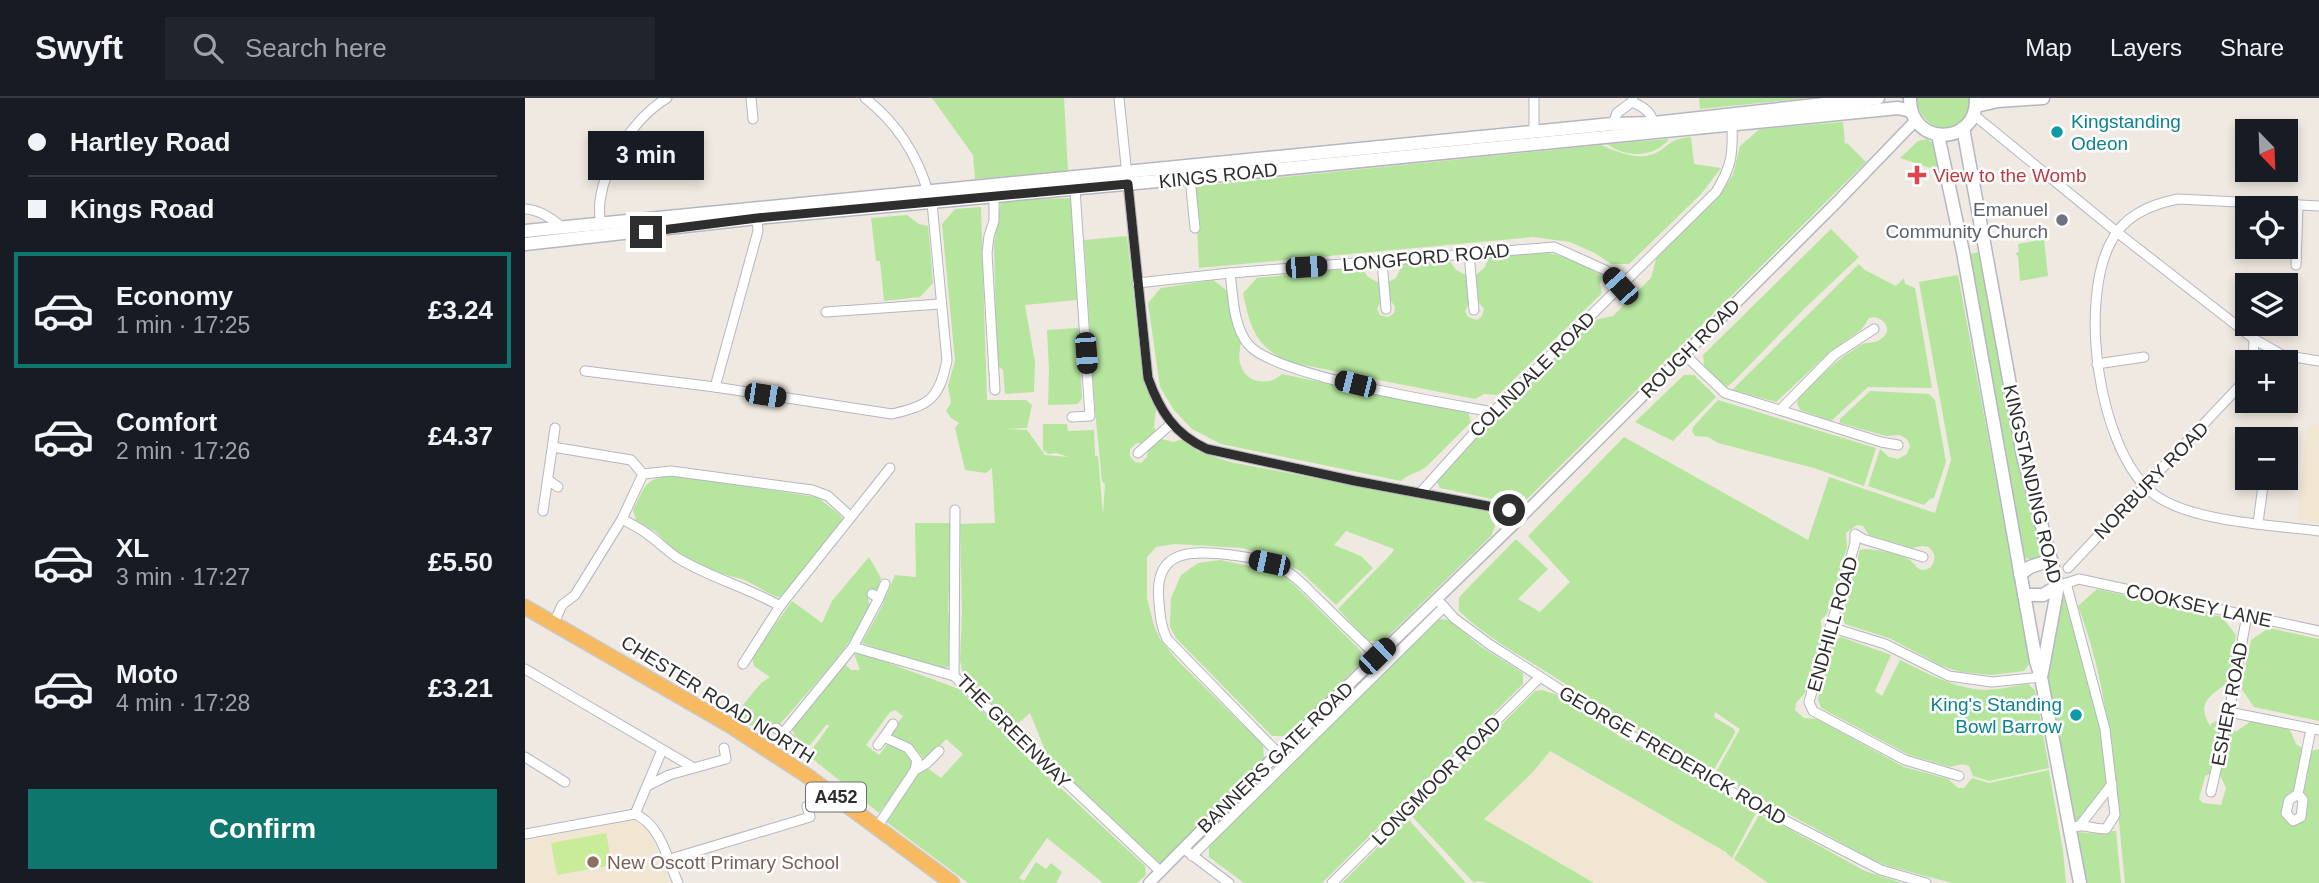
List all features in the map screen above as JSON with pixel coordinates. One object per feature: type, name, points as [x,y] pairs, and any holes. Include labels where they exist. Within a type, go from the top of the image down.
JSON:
[{"type":"highway","name":"CHESTER ROAD NORTH","points":[[525,607],[731,726],[806,775],[952,883]]},
{"type":"main road","name":"KINGS ROAD","points":[[1655,127],[1878,98]]},
{"type":"main road","points":[[1912,110],[1925,130],[1938,135],[1953,133],[1963,128],[1975,106],[1999,101],[2043,98]]},
{"type":"main road","name":"KINGS ROAD","points":[[525,244],[930,197],[993,196],[1075,189],[1127,178],[1190,178],[1612,130],[1732,124],[1898,108],[1912,110]]},
{"type":"main road","name":"KINGSTANDING ROAD","points":[[1963,128],[2023,456],[2052,560],[2062,585],[2041,677]]},
{"type":"main road","name":"KINGS ROAD","points":[[525,231],[1127,178],[1534,132],[1612,130]]},
{"type":"main road","name":"KINGSTANDING ROAD","points":[[1938,135],[1962,252],[2036,661],[2075,826]]},
{"type":"main road","points":[[1962,252],[1986,249]]},
{"type":"main road","points":[[2020,574],[2030,567],[2052,560]]},
{"type":"main road","points":[[2024,595],[2043,595],[2062,585]]},
{"type":"main road","points":[[2075,826],[2080,883]]},
{"type":"street","points":[[600,223],[600,201],[605,181],[618,151],[638,124],[667,98]]},
{"type":"street","points":[[751,98],[753,118]]},
{"type":"street","points":[[585,371],[715,387],[892,414],[917,408],[929,401],[942,383],[947,360],[930,197],[919,163],[907,142],[892,122],[866,98]]},
{"type":"street","points":[[1119,98],[1148,378],[1158,404],[1172,423],[1190,441],[1207,449],[1509,510],[1522,515]]},
{"type":"street","points":[[1534,98],[1534,132]]},
{"type":"street","points":[[1612,130],[1617,113],[1633,100],[1653,117],[1655,127]]},
{"type":"street","points":[[1975,106],[2118,233],[2254,340],[2273,350]]},
{"type":"street","name":"ROUGH ROAD","points":[[1463,574],[1683,354],[1912,110]]},
{"type":"street","name":"COLINDALE ROAD","points":[[1420,493],[1493,412],[1716,192],[1733,157],[1732,124]]},
{"type":"street","points":[[1190,178],[1195,228]]},
{"type":"street","points":[[1072,417],[1090,416],[1075,189]]},
{"type":"street","points":[[993,196],[994,221],[987,253],[995,390]]},
{"type":"street","points":[[2235,202],[2178,200],[2158,203],[2130,219],[2112,239],[2105,255],[2097,292],[2097,364],[2106,403],[2119,444],[2130,467],[2164,502],[2179,509],[2319,531]]},
{"type":"street","points":[[2298,205],[2319,206]]},
{"type":"street","points":[[525,209],[542,214],[562,227]]},
{"type":"street","points":[[715,387],[758,231],[757,218]]},
{"type":"street","name":"LONGFORD ROAD","points":[[1137,283],[1554,247],[1605,270],[1620,286]]},
{"type":"street","points":[[1469,253],[1474,310]]},
{"type":"street","points":[[2296,259],[2296,265]]},
{"type":"street","points":[[1382,261],[1386,309]]},
{"type":"street","points":[[1230,273],[1238,328],[1248,345],[1263,357],[1283,366],[1379,390],[1493,412]]},
{"type":"street","points":[[826,312],[940,304]]},
{"type":"street","points":[[1780,410],[1834,355],[1874,329]]},
{"type":"street","points":[[2254,340],[2254,350]]},
{"type":"street","points":[[1683,354],[1716,388],[1725,393],[1898,445]]},
{"type":"street","points":[[2097,364],[2144,358]]},
{"type":"street","points":[[2298,358],[2319,361]]},
{"type":"street","name":"NORBURY ROAD","points":[[2068,568],[2235,391]]},
{"type":"street","points":[[1138,453],[1172,423]]},
{"type":"street","points":[[544,511],[555,428]]},
{"type":"street","points":[[553,447],[631,460],[643,474]]},
{"type":"street","points":[[643,474],[671,471],[812,490],[828,496],[851,517]]},
{"type":"street","points":[[743,664],[780,606],[883,472]]},
{"type":"street","points":[[554,623],[562,605],[575,595],[622,519],[643,474]]},
{"type":"street","points":[[548,480],[558,487]]},
{"type":"street","points":[[2258,523],[2262,490]]},
{"type":"street","name":"THE GREENWAY","points":[[955,510],[954,676],[1161,872]]},
{"type":"street","points":[[622,519],[649,535],[662,548],[681,560],[780,606]]},
{"type":"street","name":"ENDHILL ROAD","points":[[1923,557],[1859,541],[1830,627],[1809,702],[1813,711],[1905,760],[1959,776]]},
{"type":"street","points":[[1278,753],[1167,639],[1160,619],[1158,590],[1167,564],[1181,554],[1201,552],[1245,557],[1276,565],[1292,575],[1377,656]]},
{"type":"street","points":[[2052,560],[2068,568],[2079,579]]},
{"type":"street","name":"BANNERS GATE ROAD","points":[[1192,856],[1441,603],[1463,574]]},
{"type":"street","name":"COOKSEY LANE","points":[[2062,585],[2079,579],[2319,631]]},
{"type":"street","points":[[791,740],[779,730],[853,647],[876,596],[885,584]]},
{"type":"street","name":"KINGSTANDING ROAD","points":[[2062,585],[2105,730],[2115,815],[2106,829],[2075,826]]},
{"type":"street","name":"BANNERS GATE ROAD","points":[[1149,883],[1182,847],[1377,656],[1441,603]]},
{"type":"street","name":"GEORGE FREDERICK ROAD","points":[[1441,603],[1454,618],[1489,644],[1642,742],[1881,870],[1926,883]]},
{"type":"street","name":"ESHER ROAD","points":[[2211,792],[2247,615]]},
{"type":"street","points":[[1830,627],[1885,644],[1949,676],[1992,682],[2041,677]]},
{"type":"street","points":[[853,647],[954,676]]},
{"type":"street","points":[[525,669],[694,768]]},
{"type":"street","name":"LONGMOOR ROAD","points":[[1332,883],[1540,677]]},
{"type":"street","points":[[2229,712],[2315,729],[2298,794]]},
{"type":"street","points":[[877,827],[915,770],[917,760],[908,748],[881,741],[893,724]]},
{"type":"street","points":[[649,785],[669,775],[726,760],[724,748]]},
{"type":"street","points":[[635,814],[662,750]]},
{"type":"street","points":[[915,770],[939,751]]},
{"type":"street","points":[[525,757],[565,782]]},
{"type":"street","points":[[2075,826],[2112,783]]},
{"type":"street","points":[[667,860],[810,817],[807,806]]},
{"type":"street","points":[[525,834],[635,814],[655,829],[678,883]]},
{"type":"street","points":[[1182,847],[1229,883]]},
{"type":"shaded area","points":[[2319,423],[2319,523],[2297,520],[2307,427]]},
{"type":"shaded area","points":[[1550,750],[1556,756],[1726,852],[1768,883],[1594,883],[1483,819],[1532,773]]},
{"type":"shaded area","name":"New Oscott Primary School","points":[[634,820],[648,830],[671,883],[525,883],[525,841]]},
{"type":"green space","points":[[932,98],[1064,98],[1068,171],[975,179],[973,155]]},
{"type":"green space","points":[[1699,98],[1810,98],[1700,109]]},
{"type":"green space","points":[[1916,98],[1973,98],[1963,120],[1945,128],[1935,126],[1927,120],[1920,111]]},
{"type":"green space","points":[[1843,122],[1845,144],[1866,162],[1525,501],[1501,501],[1440,488],[1435,478],[1591,321],[1613,316],[1651,278],[1656,259],[1724,189],[1733,174],[1740,146],[1760,129]]},
{"type":"green space","points":[[1691,137],[1694,164],[1721,168],[1702,193],[1629,264],[1611,264],[1595,253],[1570,242],[1533,237],[1199,268],[1195,186],[1601,145],[1631,155],[1646,156],[1654,154],[1675,140]]},
{"type":"green space","points":[[1669,139],[1656,150],[1639,154],[1623,152],[1607,144]]},
{"type":"green space","points":[[1927,139],[1935,145],[1940,171],[1900,158],[1918,141]]},
{"type":"green space","points":[[1073,198],[1077,300],[1025,305],[1035,362],[1034,392],[1005,394],[1003,370],[997,365],[994,244],[1001,200]]},
{"type":"green space","points":[[981,207],[987,400],[1026,400],[1032,405],[1027,428],[1005,429],[1027,430],[1045,455],[1068,457],[1057,453],[1048,454],[1043,450],[1043,424],[1067,424],[1068,431],[1094,430],[1103,515],[1105,484],[1102,481],[1095,410],[1084,240],[1127,236],[1142,369],[1146,388],[1156,409],[1154,427],[1157,433],[1144,444],[1137,443],[1130,449],[1130,456],[1135,462],[1141,463],[1147,457],[1148,450],[1161,439],[1174,442],[1183,439],[1198,451],[1230,462],[1485,510],[1494,517],[1495,527],[1491,536],[1383,641],[1368,641],[1338,609],[1394,549],[1346,531],[1334,545],[1361,556],[1373,568],[1336,605],[1300,571],[1270,556],[1243,548],[1175,544],[1156,547],[1147,557],[1147,598],[1160,639],[1177,660],[1263,745],[1264,759],[1162,865],[1069,783],[1047,755],[1030,713],[1014,727],[970,684],[962,671],[960,524],[995,523],[992,468],[986,473],[965,470],[955,428],[959,423],[946,411],[951,403],[948,386],[955,361],[942,224],[955,209]]},
{"type":"green space","points":[[907,215],[919,224],[928,226],[933,283],[920,297],[884,301],[880,261],[876,261],[871,218]]},
{"type":"green space","points":[[1831,229],[1859,257],[1736,379],[1727,387],[1724,386],[1704,366],[1703,355]]},
{"type":"green space","points":[[2044,239],[2048,276],[2020,281],[2018,256],[2015,253],[2019,252],[2018,244]]},
{"type":"green space","points":[[1536,252],[1562,256],[1594,271],[1602,276],[1602,293],[1498,395],[1484,394],[1475,399],[1293,363],[1281,358],[1257,336],[1243,293],[1257,278],[1361,267],[1368,277],[1381,284],[1381,301],[1377,309],[1380,315],[1388,317],[1394,313],[1395,307],[1389,298],[1388,282],[1396,278],[1403,263],[1449,260],[1456,270],[1468,276],[1470,301],[1465,311],[1468,317],[1477,320],[1484,309],[1477,300],[1475,276],[1485,267],[1489,256]]},
{"type":"green space","points":[[1981,252],[2045,550],[2041,556],[2033,559],[2024,557],[1968,254]]},
{"type":"green space","points":[[1859,264],[1896,286],[1904,278],[1905,284],[1915,288],[1932,388],[1868,387],[1831,421],[1800,410],[1797,403],[1799,397],[1828,369],[1861,345],[1881,339],[1885,335],[1887,327],[1874,317],[1869,318],[1861,330],[1831,351],[1776,402],[1732,390]]},
{"type":"green space","points":[[1958,275],[2030,663],[2024,671],[1991,675],[1961,672],[1942,666],[1889,638],[1845,624],[1842,616],[1860,550],[1877,550],[1907,558],[1920,570],[1930,568],[1934,560],[1929,547],[1912,548],[1869,535],[1863,526],[1857,525],[1846,533],[1847,547],[1827,614],[1821,620],[1822,637],[1805,693],[1796,703],[1795,710],[1804,718],[1817,719],[1904,767],[1948,779],[1958,788],[1964,788],[1972,778],[1989,783],[2049,770],[2066,883],[1952,883],[1871,859],[1715,774],[1740,729],[1715,712],[1714,717],[1734,729],[1735,733],[1712,773],[1506,647],[1459,611],[1459,598],[1516,539],[1548,569],[1518,599],[1540,612],[1570,582],[1528,536],[1624,437],[1808,540],[1829,477],[1935,513],[1951,460],[1919,282]]},
{"type":"green space","points":[[1213,280],[1229,294],[1241,335],[1240,362],[1244,372],[1253,380],[1271,380],[1282,374],[1468,412],[1471,422],[1427,466],[1401,481],[1221,444],[1192,429],[1174,410],[1160,387],[1148,303],[1161,288]]},
{"type":"green space","points":[[1078,328],[1082,398],[1078,404],[1048,405],[1047,330]]},
{"type":"green space","points":[[1684,375],[1694,375],[1716,397],[1673,441],[1635,422]]},
{"type":"green space","points":[[1870,391],[1929,394],[1935,400],[1946,462],[1934,498],[1924,505],[1868,486],[1880,449],[1889,457],[1898,459],[1907,454],[1910,446],[1907,439],[1900,435],[1886,436],[1840,423],[1840,419]]},
{"type":"green space","points":[[1718,400],[1876,448],[1864,486],[1814,468],[1718,443],[1708,437],[1695,436],[1693,427]]},
{"type":"green space","points":[[678,476],[817,497],[842,518],[786,591],[779,597],[774,596],[745,580],[712,571],[675,551],[656,532],[636,520],[633,510],[648,483],[659,478]]},
{"type":"green space","points":[[915,523],[952,523],[948,612],[950,665],[941,671],[862,643],[895,575],[916,577]]},
{"type":"green space","points":[[869,557],[881,578],[877,590],[869,594],[868,601],[871,606],[825,673],[771,735],[733,717],[761,683],[770,677],[754,666],[752,657],[792,601],[822,623],[832,601]]},
{"type":"green space","points":[[1220,560],[1249,566],[1259,565],[1284,575],[1361,651],[1360,664],[1287,736],[1272,736],[1176,638],[1170,627],[1171,598],[1181,575],[1198,563]]},
{"type":"green space","points":[[2097,589],[2222,617],[2236,635],[2228,683],[2210,696],[2205,706],[2206,719],[2211,727],[2211,724],[2220,719],[2218,727],[2212,728],[2220,733],[2212,773],[2205,776],[2199,799],[2203,803],[2221,805],[2226,788],[2220,775],[2228,733],[2237,731],[2251,721],[2290,730],[2296,744],[2305,750],[2296,790],[2285,808],[2298,821],[2311,751],[2319,749],[2319,883],[2125,883],[2111,743],[2098,673],[2078,606]]},
{"type":"green space","points":[[2066,594],[2101,730],[2107,773],[2105,786],[2079,820],[2074,822],[2045,677],[2059,605]]},
{"type":"green space","points":[[1439,619],[1449,620],[1480,646],[1523,673],[1523,684],[1322,883],[1244,883],[1209,857],[1209,844]]},
{"type":"green space","points":[[2269,628],[2319,639],[2319,721],[2254,707],[2241,688],[2251,640]]},
{"type":"green space","points":[[1841,637],[1891,655],[1875,691],[1882,696],[1900,660],[1940,679],[1973,689],[1989,690],[2028,684],[2035,690],[2049,768],[1989,781],[1973,776],[1969,766],[1961,764],[1950,767],[1909,755],[1821,708],[1818,699],[1833,642]]},
{"type":"green space","points":[[854,654],[864,654],[959,689],[1026,753],[1026,756],[1145,866],[1146,875],[1137,883],[1103,883],[1047,838],[1019,878],[1024,881],[1036,862],[1046,869],[1051,863],[1062,872],[1056,883],[968,883],[885,821],[916,774],[926,767],[941,778],[963,754],[946,739],[929,759],[924,759],[911,744],[890,733],[903,716],[895,710],[890,712],[866,745],[879,755],[888,743],[902,747],[915,762],[879,813],[808,755],[829,726],[827,724],[807,746],[796,737],[792,729],[845,664],[851,670],[860,670]]},
{"type":"green space","points":[[1542,690],[1558,695],[1622,738],[1756,813],[1732,858],[1726,852],[1550,751],[1532,773],[1484,819],[1594,883],[1474,883],[1411,815],[1535,691]]},
{"type":"green space","points":[[1759,815],[1865,871],[1902,883],[1768,883],[1734,859]]},
{"type":"green space","points":[[1407,818],[1466,883],[1342,883]]},
{"type":"green space","points":[[2116,831],[2121,883],[2082,883],[2076,832],[2101,834]]},
{"type":"green space","points":[[606,833],[612,865],[557,875],[551,843]]},
{"type":"place","name":"Kingstanding Odeon","points":[[2057,132]]},
{"type":"place","name":"View to the Womb","points":[[1917,175]]},
{"type":"place","name":"Emanuel Community Church","points":[[2062,220]]},
{"type":"place","name":"King's Standing Bowl Barrow","points":[[2076,715]]},
{"type":"place","name":"New Oscott Primary School","points":[[593,862]]},
{"type":"route","points":[[646,232],[757,218],[1128,184],[1148,378],[1158,404],[1190,441],[1207,449],[1509,510]]}]
